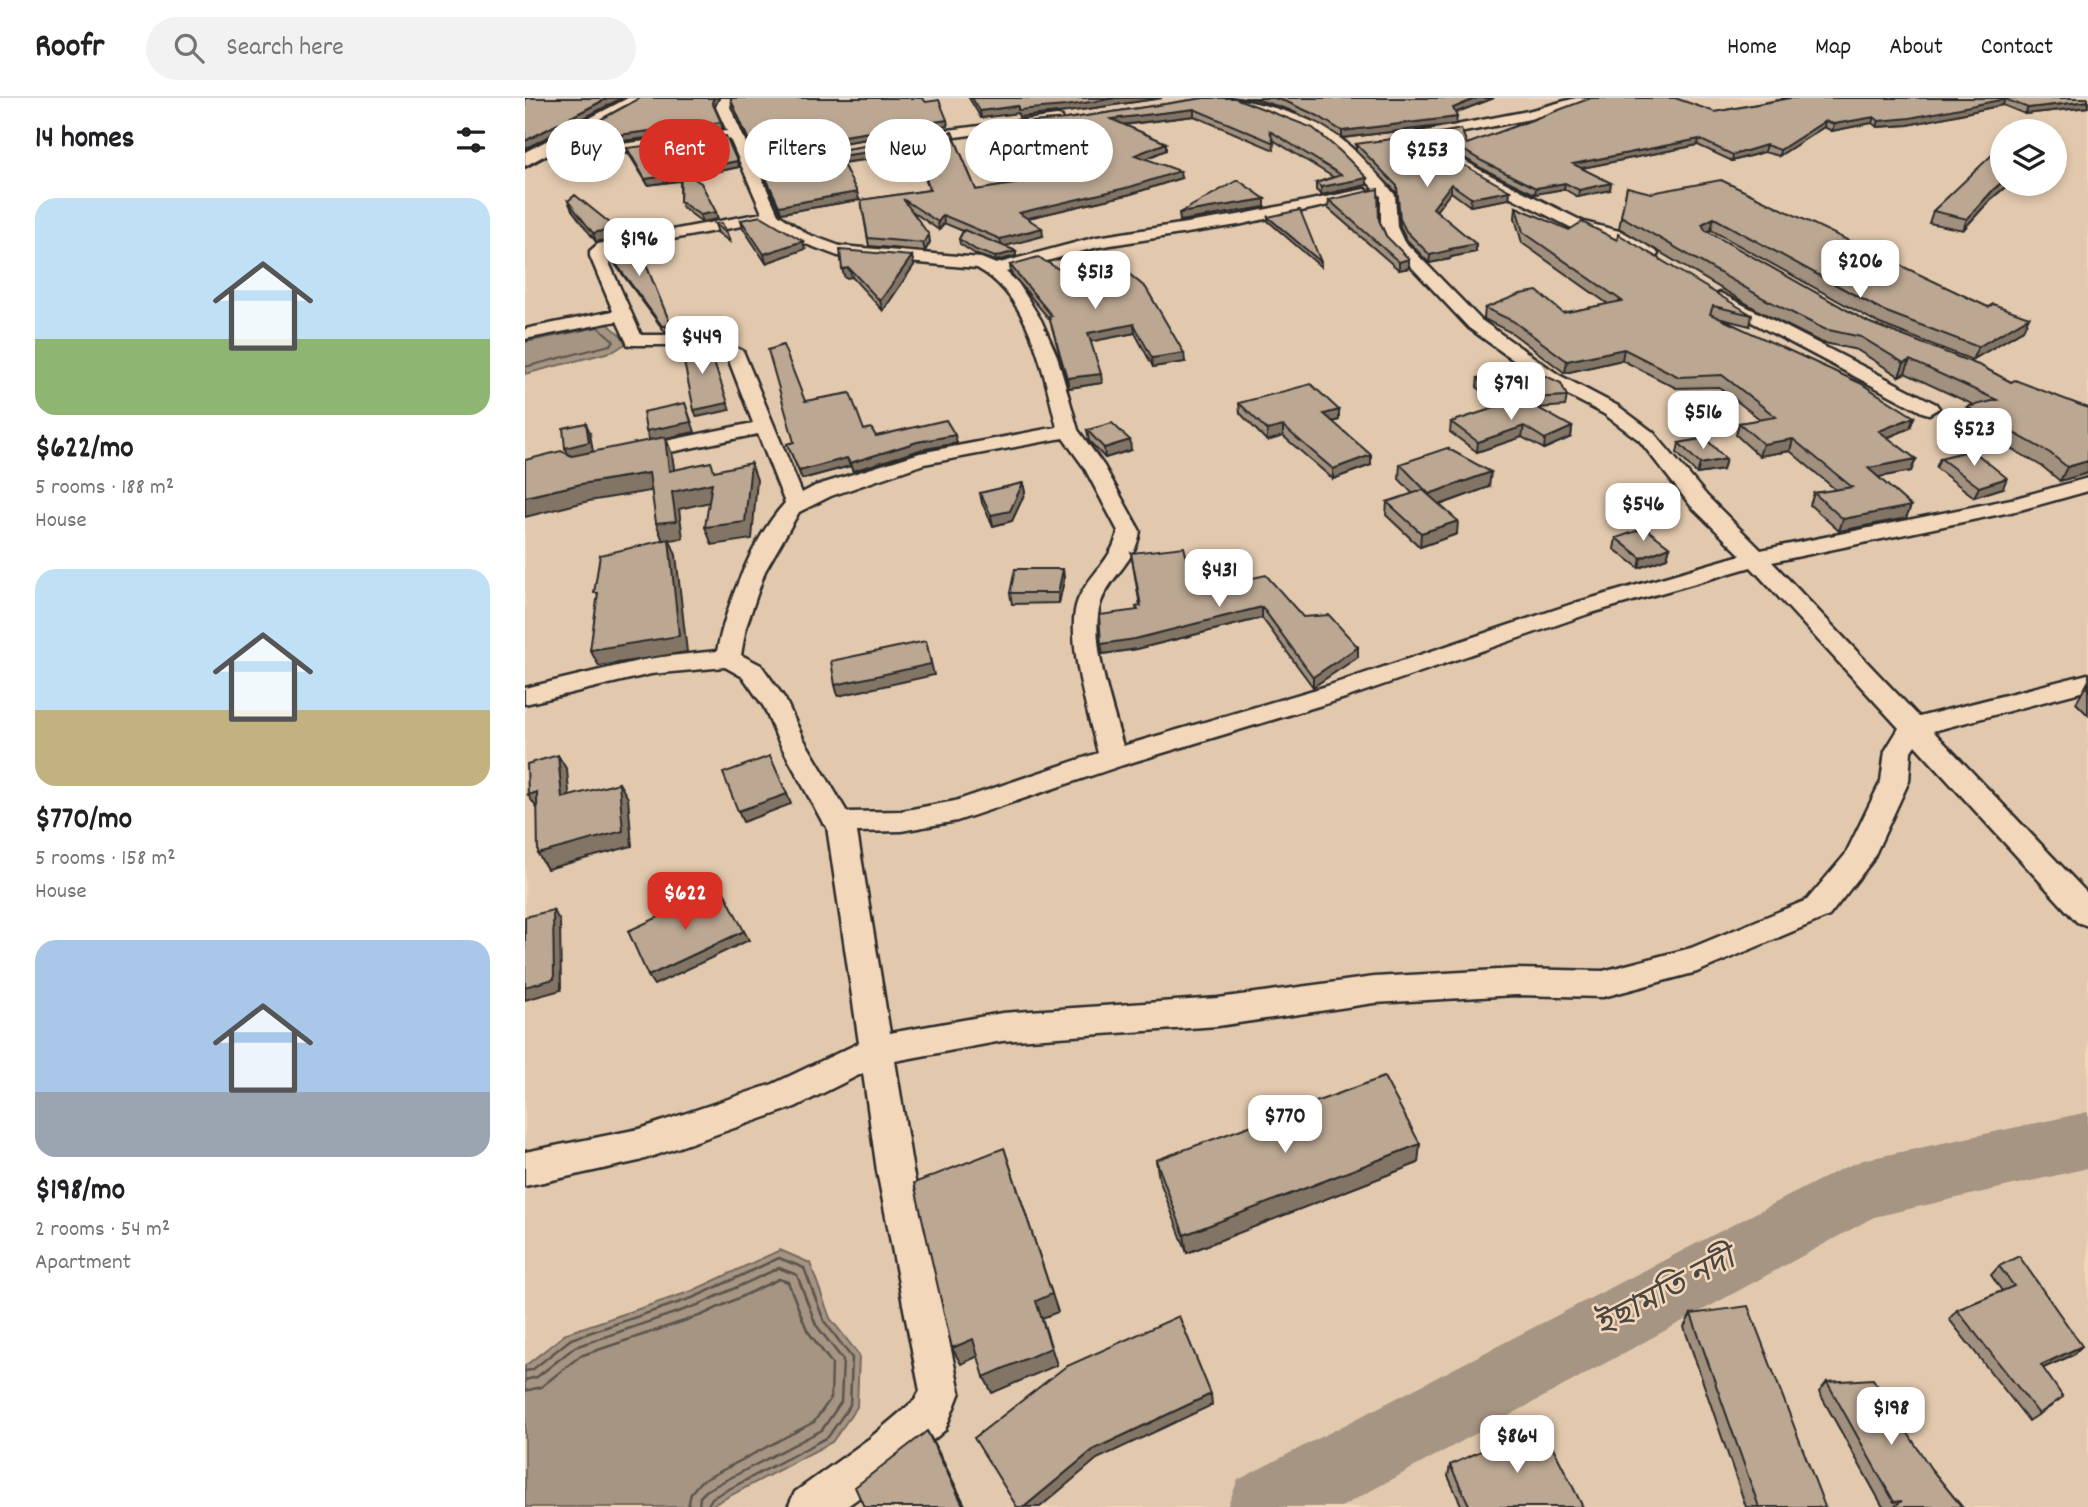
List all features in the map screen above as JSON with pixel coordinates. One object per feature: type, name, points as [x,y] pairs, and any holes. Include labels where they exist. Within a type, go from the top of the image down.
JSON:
[{"type":"highway","points":[[529,156],[641,98]]},
{"type":"street","points":[[726,98],[723,107],[735,134],[755,164],[771,216],[813,243],[838,251],[969,260],[994,270],[1012,287],[1032,320],[1048,356],[1067,431],[1094,466],[1129,531],[1114,570],[1092,596],[1087,608],[1090,667],[1113,758]]},
{"type":"street","points":[[1231,98],[1315,128],[1345,145],[1383,189],[1390,202],[1389,227],[1397,242],[1475,324],[1552,379],[1611,410],[1646,436],[1699,501],[1756,558],[2088,914]]},
{"type":"street","points":[[1590,98],[1493,124],[1411,138],[1578,225],[1617,235],[1664,263]]},
{"type":"street","points":[[529,156],[735,134]]},
{"type":"street","points":[[994,270],[1097,243],[1238,220],[1383,189]]},
{"type":"street","points":[[771,216],[604,247],[598,251],[598,256],[634,341],[707,340],[736,355],[796,504]]},
{"type":"street","points":[[1708,291],[1778,331],[1841,360],[1929,408]]},
{"type":"street","points":[[525,334],[623,314]]},
{"type":"street","points":[[618,457],[766,426]]},
{"type":"street","points":[[728,659],[734,627],[753,570],[796,504],[824,491],[920,459],[1067,431]]},
{"type":"street","points":[[841,822],[901,821],[957,811],[1113,758],[1336,692],[1583,608],[1756,558],[2020,504],[2088,484]]},
{"type":"street","points":[[525,696],[650,666],[728,659],[752,671],[776,705],[821,798],[841,822],[895,1171],[940,1392],[930,1415],[885,1453],[810,1507]]},
{"type":"street","points":[[525,1169],[639,1145],[783,1096],[876,1050],[1002,1027],[1218,1012],[1374,990],[1516,982],[1603,985],[1697,959],[1818,908],[1857,862],[1895,781],[1898,751],[1913,727],[2088,682]]},
{"type":"shaded area","points":[[525,98],[2088,98],[2088,1507],[525,1507]]},
{"type":"water","points":[[606,322],[628,342],[614,351],[525,374],[525,335]]},
{"type":"water","points":[[780,1250],[810,1263],[830,1318],[859,1355],[857,1407],[832,1442],[709,1507],[525,1507],[525,1366],[567,1333],[692,1291]]},
{"type":"building","points":[[525,98],[608,98],[567,119],[546,119],[546,130],[525,141]]},
{"type":"building","points":[[640,98],[714,98],[712,102],[720,119],[639,119],[639,132],[625,134],[625,119],[602,119]]},
{"type":"building","points":[[922,98],[926,102],[939,100],[947,119],[865,119],[865,133],[851,135],[851,119],[744,119],[744,130],[731,100]]},
{"type":"building","points":[[972,98],[1116,98],[1066,106],[1018,110],[1018,106],[980,111]]},
{"type":"building","points":[[1204,98],[1235,98],[1313,128],[1367,178],[1321,187],[1316,183],[1341,175],[1270,131],[1274,143],[1194,109],[1111,119],[1067,119]]},
{"type":"building","points":[[1274,98],[1477,98],[1453,108],[1457,117],[1342,131],[1318,116]]},
{"type":"building","points":[[1591,98],[1675,98],[1715,112],[1790,98],[2088,98],[2088,101],[2028,108],[2005,99],[1910,118],[1879,121],[1874,117],[1834,124],[1825,121],[1780,150],[1766,145],[1733,155],[1699,139],[1573,164],[1611,183],[1579,190],[1565,183],[1536,188],[1436,134],[1461,129],[1467,144]]},
{"type":"building","points":[[1113,120],[1166,143],[1135,155],[1180,171],[1130,187],[1019,213],[1042,228],[1000,239],[943,215],[938,222],[903,199],[929,235],[923,243],[868,238],[861,200],[930,190],[927,182],[951,182],[951,132],[965,163],[965,182],[973,182],[976,190],[1027,182],[1113,182]]},
{"type":"building","points":[[1412,136],[1510,191],[1471,198],[1451,184],[1433,208],[1476,244],[1430,255],[1406,231],[1400,219],[1397,186],[1356,144]]},
{"type":"building","points":[[730,145],[737,161],[730,162]]},
{"type":"building","points":[[865,146],[865,153],[851,154],[851,148]]},
{"type":"building","points":[[639,147],[639,169],[627,148]]},
{"type":"building","points":[[1990,157],[1990,193],[1967,219],[1933,211]]},
{"type":"building","points":[[851,180],[857,192],[779,206],[768,182]]},
{"type":"building","points":[[1238,180],[1265,199],[1179,213]]},
{"type":"building","points":[[1721,180],[1988,307],[1993,304],[2029,317],[1978,347],[1884,311],[1714,218],[1702,224],[1705,230],[1870,323],[1981,366],[2011,382],[2015,380],[2088,408],[2088,461],[2067,467],[2050,453],[1967,407],[1997,400],[1910,360],[1904,363],[1861,337],[1824,329],[1765,299],[1621,216],[1627,187],[1651,193]]},
{"type":"building","points":[[681,182],[699,182],[716,212],[700,215],[680,201]]},
{"type":"building","points":[[1378,189],[1379,220],[1386,236],[1409,259],[1399,262],[1329,200]]},
{"type":"building","points":[[575,195],[616,228],[593,233],[568,201]]},
{"type":"building","points":[[1516,207],[1569,230],[1582,222],[1617,240],[1618,234],[1752,315],[1713,306],[1710,314],[1860,383],[1914,417],[1879,431],[1916,459],[1868,468],[1911,506],[1843,519],[1814,493],[1852,487],[1793,439],[1763,444],[1739,423],[1776,417],[1722,375],[1679,377],[1624,349],[1567,361],[1513,321],[1485,308],[1520,294],[1537,291],[1563,313],[1622,301],[1523,232]]},
{"type":"building","points":[[1300,210],[1321,262],[1268,217]]},
{"type":"building","points":[[761,216],[803,241],[764,254],[741,220]]},
{"type":"building","points":[[722,223],[727,233],[715,224]]},
{"type":"building","points":[[964,230],[1016,251],[995,257],[976,250],[959,239]]},
{"type":"building","points":[[631,243],[640,250],[670,323],[666,326],[662,326],[606,250],[608,247]]},
{"type":"building","points":[[840,250],[912,256],[880,301],[849,268],[842,269]]},
{"type":"building","points":[[1038,257],[1067,274],[1117,264],[1146,288],[1184,353],[1152,358],[1134,324],[1088,333],[1101,374],[1067,378],[1049,317],[1052,316],[1010,265]]},
{"type":"building","points":[[701,341],[708,346],[728,403],[694,410],[684,362],[675,345]]},
{"type":"building","points":[[783,345],[805,401],[850,393],[864,430],[871,428],[876,436],[946,420],[955,435],[917,442],[850,463],[847,458],[799,471],[787,444],[794,442],[768,350]]},
{"type":"building","points":[[1501,368],[1525,383],[1546,376],[1561,383],[1567,396],[1496,400],[1495,393],[1498,392],[1478,378]]},
{"type":"building","points":[[1311,384],[1339,410],[1324,414],[1371,455],[1333,469],[1283,426],[1267,430],[1239,403]]},
{"type":"building","points":[[1522,399],[1572,427],[1545,439],[1524,426],[1478,442],[1451,422]]},
{"type":"building","points":[[685,403],[691,422],[646,431],[643,412]]},
{"type":"building","points":[[586,423],[589,442],[565,448],[563,428]]},
{"type":"building","points":[[1112,423],[1130,440],[1104,448],[1087,430]]},
{"type":"building","points":[[665,437],[669,471],[711,462],[714,471],[751,463],[745,522],[705,527],[712,483],[672,492],[676,521],[656,523],[649,473],[581,484],[525,497],[525,460],[561,451],[572,456]]},
{"type":"building","points":[[1705,438],[1726,459],[1700,464],[1679,443]]},
{"type":"building","points":[[1447,448],[1491,472],[1429,494],[1400,464]]},
{"type":"building","points":[[1972,450],[2007,478],[1979,487],[1940,458]]},
{"type":"building","points":[[1023,483],[1010,511],[991,515],[980,493]]},
{"type":"building","points":[[1423,490],[1458,521],[1421,533],[1387,502]]},
{"type":"building","points":[[1645,528],[1670,547],[1641,558],[1616,538]]},
{"type":"building","points":[[669,539],[679,636],[590,650],[600,555]]},
{"type":"building","points":[[1184,547],[1195,591],[1266,575],[1303,617],[1329,615],[1358,647],[1313,677],[1262,607],[1135,639],[1101,644],[1099,615],[1138,610],[1136,607],[1141,606],[1131,553]]},
{"type":"building","points":[[1015,569],[1063,569],[1058,593],[1010,593]]},
{"type":"building","points":[[926,641],[931,664],[835,685],[831,661]]},
{"type":"building","points":[[558,755],[562,798],[619,783],[623,831],[538,854],[537,792],[528,795],[527,764]]},
{"type":"building","points":[[770,756],[787,794],[738,811],[723,773]]},
{"type":"building","points":[[722,888],[744,931],[648,976],[628,931]]},
{"type":"building","points":[[553,910],[554,979],[525,987],[525,917]]},
{"type":"building","points":[[1384,1077],[1420,1144],[1184,1235],[1156,1160]]},
{"type":"building","points":[[1004,1148],[1052,1294],[1036,1301],[1051,1348],[984,1377],[973,1339],[952,1348],[914,1183]]},
{"type":"building","points":[[2019,1256],[2082,1346],[2041,1365],[2063,1397],[2039,1414],[1957,1310],[2014,1286],[1999,1266]]},
{"type":"building","points":[[1748,1306],[1825,1507],[1759,1507],[1691,1314]]},
{"type":"building","points":[[1179,1316],[1211,1394],[1094,1449],[1024,1507],[1017,1507],[974,1438],[1065,1367]]},
{"type":"building","points":[[1873,1379],[1931,1469],[1962,1507],[1897,1507],[1902,1501],[1894,1502],[1827,1382]]},
{"type":"building","points":[[1541,1424],[1583,1507],[1470,1507],[1450,1465]]},
{"type":"building","points":[[927,1431],[964,1507],[864,1507],[855,1487]]},
{"type":"waterway","name":"ইছামতি নদী","points":[[1265,1507],[1863,1190],[2088,1140]]}]
